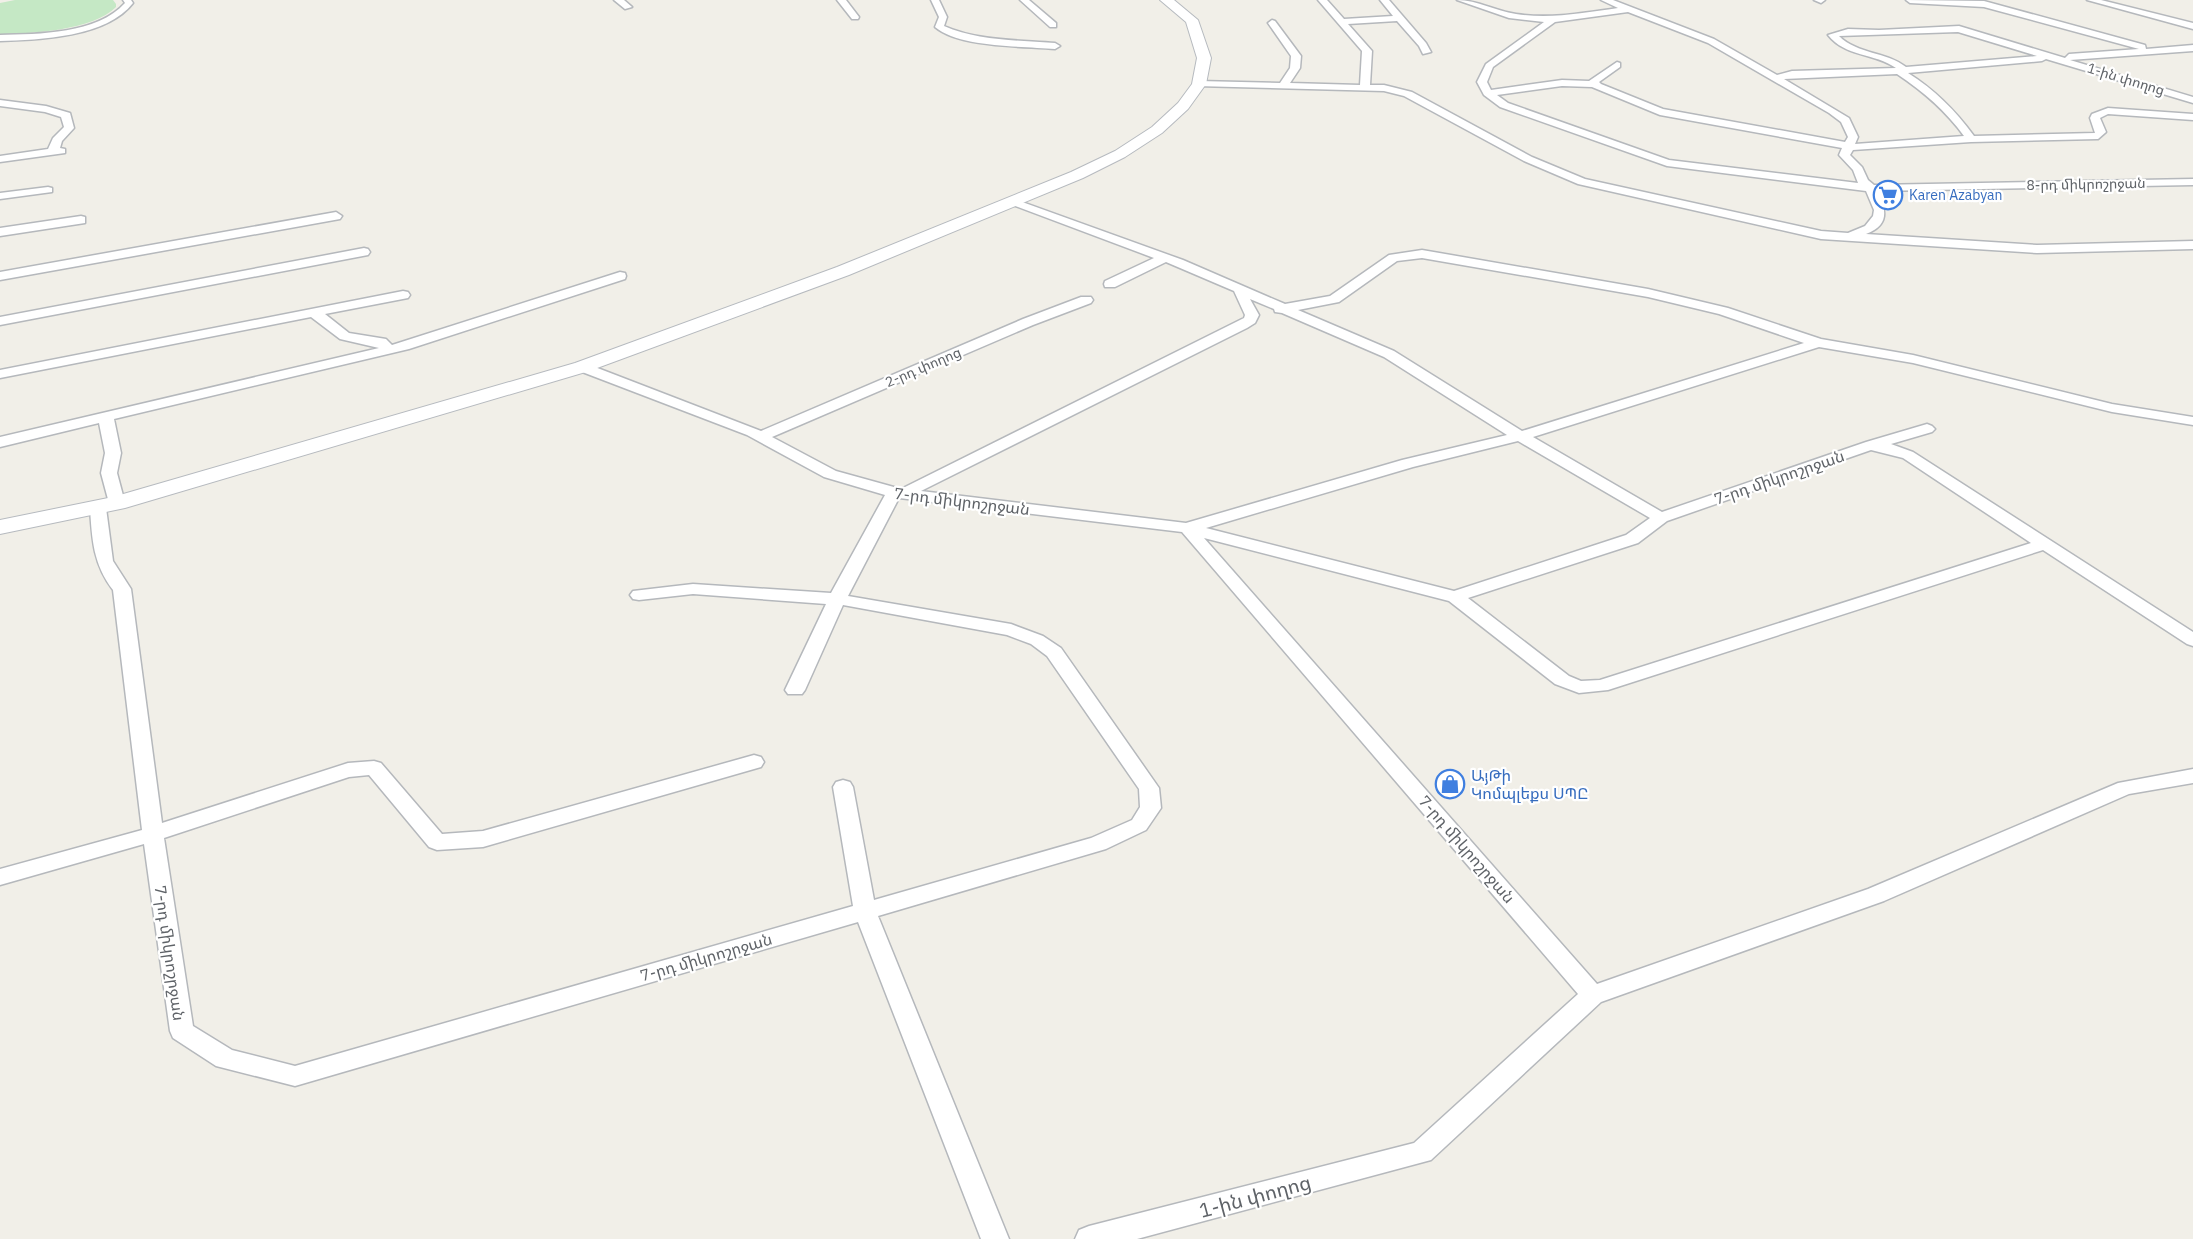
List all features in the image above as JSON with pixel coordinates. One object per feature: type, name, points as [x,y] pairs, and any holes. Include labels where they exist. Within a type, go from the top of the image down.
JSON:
[{"type":"main road","points":[[0,527],[107,506],[582,367],[843,271],[1088,170],[1120,154],[1157,130],[1183,106],[1199,84],[1204,58],[1192,20],[1166,0]]},
{"type":"street","points":[[0,38],[37,36],[93,25],[126,10],[129,3],[127,0]]},
{"type":"street","points":[[618,0],[628,7]]},
{"type":"street","points":[[841,0],[855,17]]},
{"type":"street","points":[[935,0],[943,17],[939,27],[946,32],[970,37],[1055,46]]},
{"type":"street","points":[[1024,0],[1053,25]]},
{"type":"street","points":[[1322,0],[1367,51],[1365,88]]},
{"type":"street","points":[[1384,0],[1426,52]]},
{"type":"street","points":[[1461,0],[1512,16],[1552,20],[1632,9]]},
{"type":"street","points":[[1605,0],[1711,41],[1842,117],[1853,137],[1844,155],[1858,170],[1863,182],[1871,188],[1878,202],[1879,216],[1869,229],[1848,238]]},
{"type":"street","points":[[1910,0],[1984,4],[2184,59]]},
{"type":"street","points":[[2091,0],[2193,26]]},
{"type":"street","points":[[1342,22],[1399,18]]},
{"type":"street","points":[[1552,20],[1489,66],[1482,82],[1488,93],[1562,84],[1596,84],[1660,112],[1850,146],[1971,139],[2098,136],[2101,132],[2095,118],[2097,114],[2108,111],[2193,117]]},
{"type":"street","points":[[1272,23],[1296,56],[1295,68],[1283,86]]},
{"type":"street","name":"1-ին փողոց","points":[[1901,71],[1886,58],[1842,43],[1833,35],[1848,32],[1879,33],[1952,28],[2058,57],[2193,100]]},
{"type":"street","points":[[1777,78],[1792,74],[1901,71],[1947,65],[2193,48]]},
{"type":"street","points":[[1596,84],[1593,82],[1617,65]]},
{"type":"street","points":[[1901,71],[1925,87],[1952,113],[1971,139]]},
{"type":"street","points":[[1199,84],[1384,88],[1408,94],[1490,140],[1582,182],[1731,216],[1848,238],[2037,249],[2193,245]]},
{"type":"street","name":"8-րդ միկրոշրջան","points":[[1488,93],[1504,105],[1667,163],[1871,188],[2193,182]]},
{"type":"street","points":[[0,103],[46,109],[66,115],[69,128],[57,140],[57,152],[0,159]]},
{"type":"street","points":[[0,196],[48,190]]},
{"type":"street","points":[[1014,202],[1165,258],[1389,354],[1520,436],[1661,518]]},
{"type":"street","points":[[0,276],[336,216]]},
{"type":"street","points":[[0,232],[81,220]]},
{"type":"street","points":[[0,321],[364,252]]},
{"type":"street","points":[[1280,309],[1334,299],[1393,258],[1422,254],[1648,293],[1723,311],[1818,343],[1913,359],[2112,408],[2193,422]]},
{"type":"street","points":[[1110,284],[1165,258]]},
{"type":"street","points":[[0,442],[389,350],[620,276]]},
{"type":"street","points":[[795,690],[837,599],[898,494],[1250,320],[1252,315],[1239,289]]},
{"type":"street","points":[[0,374],[403,295]]},
{"type":"street","name":"2-րդ փողոց","points":[[761,436],[1086,300]]},
{"type":"street","points":[[313,312],[345,336],[358,340],[381,342],[389,350]]},
{"type":"street","name":"7-րդ միկրոշրջան","points":[[1187,528],[1408,463],[1520,436],[1818,343]]},
{"type":"street","name":"7-րդ միկրոշրջան","points":[[582,367],[761,436],[830,474],[898,494],[1187,528],[1455,597],[1632,539],[1661,518],[1871,445],[1927,429]]},
{"type":"street","name":"7-րդ միկրոշրջան","points":[[106,418],[113,453],[109,473],[102,561],[111,577],[122,589],[153,834],[182,1031],[225,1059],[296,1076],[1098,844],[1139,825],[1152,808],[1149,788],[1054,652],[1037,640],[1011,630],[837,599],[693,589],[639,596]]},
{"type":"street","points":[[1871,445],[1908,455],[2193,640]]},
{"type":"street","name":"7-րդ միկրոշրջան","points":[[1187,528],[1593,995]]},
{"type":"street","points":[[1455,597],[1562,680],[1580,687],[1601,686],[2044,544]]},
{"type":"street","points":[[0,877],[153,834],[348,770],[374,768],[437,842],[483,839],[754,762]]},
{"type":"street","points":[[1593,995],[1876,894],[2125,788],[2193,776]]},
{"type":"street","points":[[843,787],[865,911],[995,1239]]},
{"type":"street","name":"1-ին փողոց","points":[[1089,1239],[1422,1152],[1593,995]]},
{"type":"green space","points":[[15,0],[113,0],[116,7],[106,15],[78,26],[44,32],[0,34],[0,3]]},
{"type":"place","name":"Karen Azabyan","points":[[1888,195]]},
{"type":"place","name":"ԱյԹի Կոմպլեքս ՍՊԸ","points":[[1450,784]]}]
